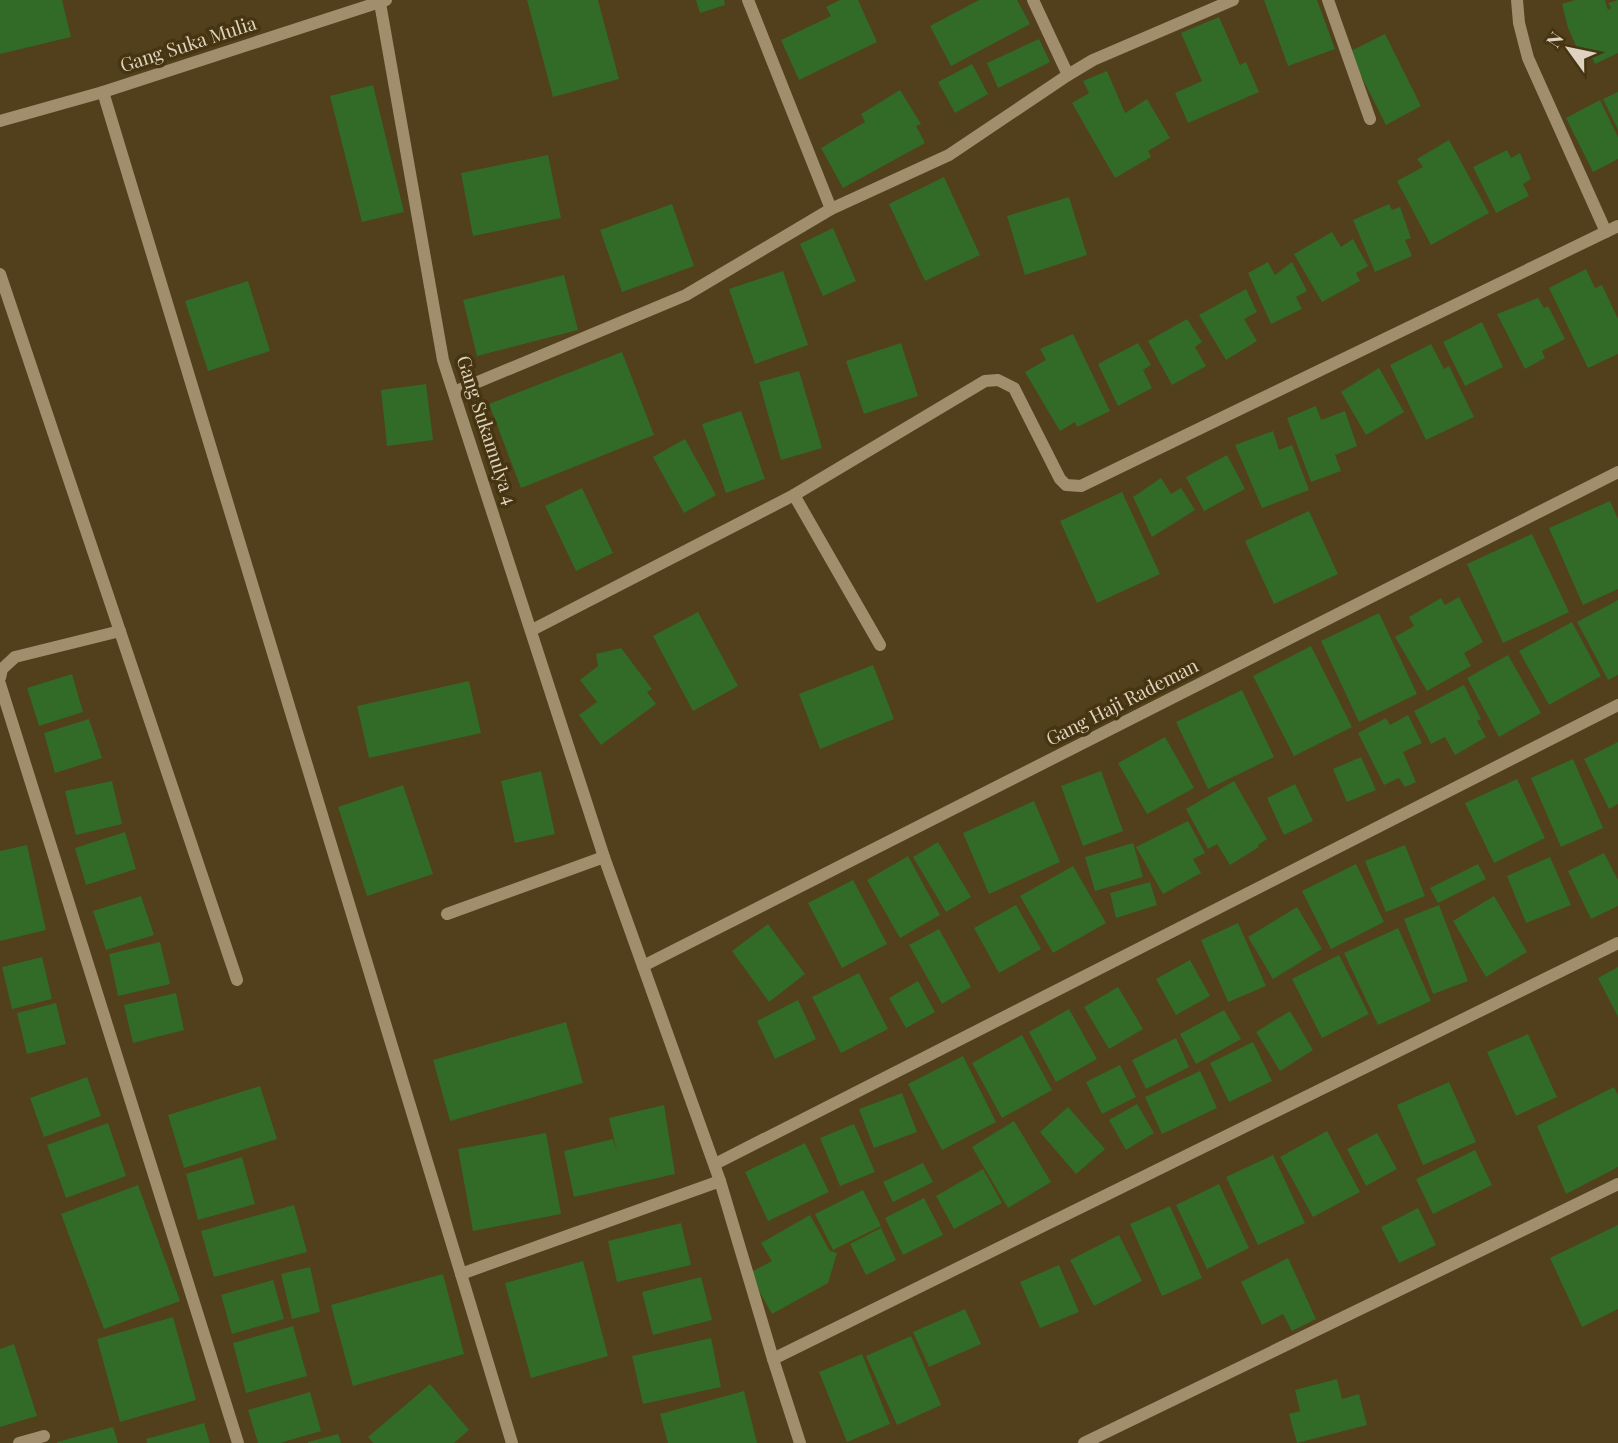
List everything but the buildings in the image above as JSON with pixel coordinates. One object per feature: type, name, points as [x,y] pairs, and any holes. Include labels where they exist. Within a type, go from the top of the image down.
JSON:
[{"type":"street","points":[[748,0],[831,209]]},
{"type":"street","points":[[1033,0],[1068,75]]},
{"type":"street","points":[[454,392],[686,295],[831,209],[949,155],[1093,60],[1233,0]]},
{"type":"street","points":[[1328,0],[1370,119]]},
{"type":"street","points":[[532,630],[794,495],[992,379],[1005,382],[1014,388],[1060,479],[1066,485],[1081,486],[1612,229],[1528,58],[1519,23],[1517,0]]},
{"type":"street","name":"Gang Suka Mulia","points":[[0,121],[103,92],[383,1]]},
{"type":"street","name":"Gang Sukamulya 4","points":[[383,1],[443,360],[604,857],[715,1164],[800,1443]]},
{"type":"street","points":[[103,92],[512,1443]]},
{"type":"street","points":[[0,274],[237,980]]},
{"type":"street","name":"Gang Haji Rademan","points":[[643,966],[1617,476]]},
{"type":"street","points":[[794,495],[880,645]]},
{"type":"street","points":[[0,678],[2,669],[15,657],[120,631]]},
{"type":"street","points":[[0,684],[238,1443]]},
{"type":"street","points":[[715,1164],[1618,705]]},
{"type":"street","points":[[447,914],[604,857]]},
{"type":"street","points":[[773,1359],[1618,943]]},
{"type":"street","points":[[461,1274],[720,1181]]},
{"type":"street","points":[[1084,1443],[1618,1184]]},
{"type":"street","points":[[19,1443],[44,1436]]}]
